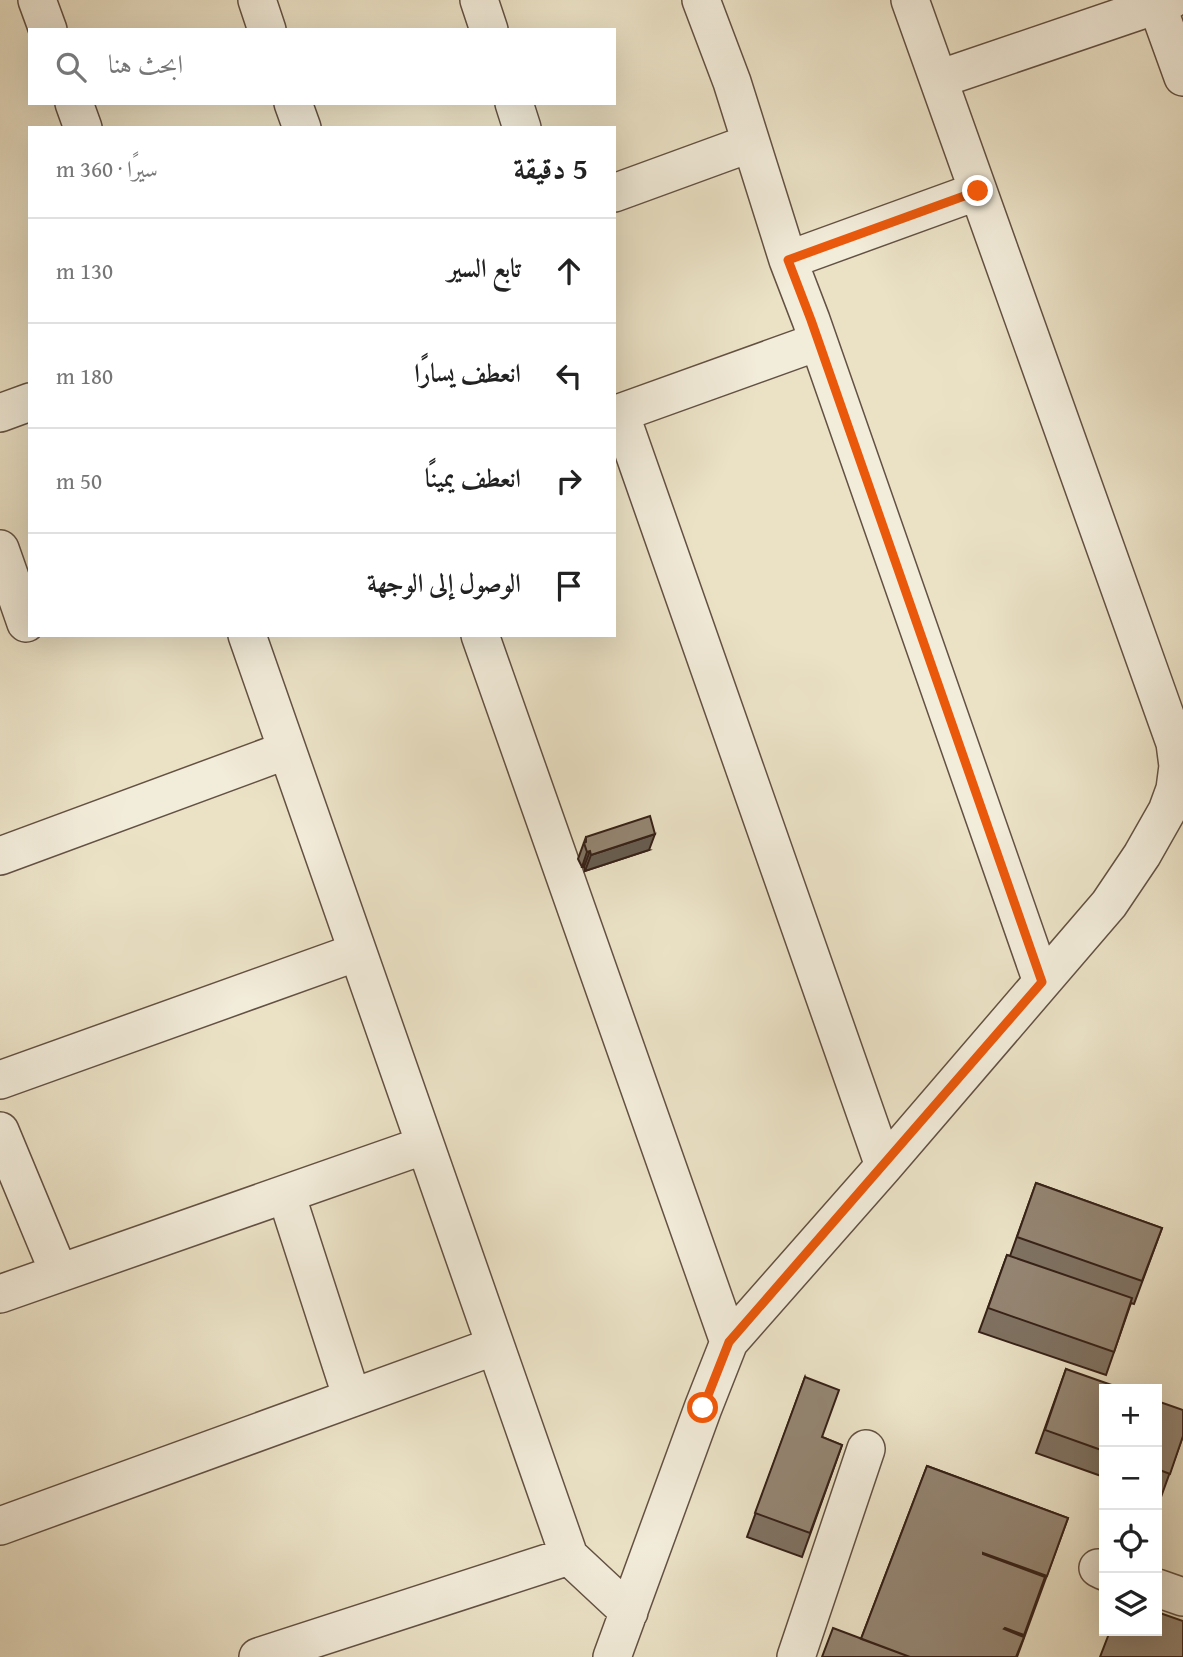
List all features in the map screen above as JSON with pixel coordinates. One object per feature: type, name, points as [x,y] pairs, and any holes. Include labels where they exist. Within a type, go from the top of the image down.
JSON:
[{"type":"street","points":[[37,0],[47,28]]},
{"type":"street","points":[[257,0],[266,28]]},
{"type":"street","points":[[479,0],[488,28]]},
{"type":"street","points":[[701,0],[732,82],[788,260],[1042,982]]},
{"type":"street","points":[[612,1657],[729,1342],[1109,904],[1142,855],[1167,811],[1175,789],[1178,766],[1175,743],[910,0]]},
{"type":"street","points":[[939,79],[1164,2],[1183,77]]},
{"type":"street","points":[[75,105],[82,126]]},
{"type":"street","points":[[294,105],[301,126]]},
{"type":"street","points":[[515,105],[521,126]]},
{"type":"street","points":[[616,191],[751,143]]},
{"type":"street","points":[[788,260],[978,191]]},
{"type":"street","points":[[817,342],[617,414],[884,1166]]},
{"type":"street","points":[[0,413],[28,403]]},
{"type":"street","points":[[0,549],[18,626]]},
{"type":"street","points":[[248,637],[569,1556],[629,1612]]},
{"type":"street","points":[[481,637],[729,1342]]},
{"type":"street","points":[[0,856],[287,750]]},
{"type":"street","points":[[0,1080],[358,952]]},
{"type":"street","points":[[0,1131],[59,1273]]},
{"type":"street","points":[[0,1294],[425,1145]]},
{"type":"street","points":[[286,1194],[352,1398]]},
{"type":"street","points":[[0,1526],[495,1346]]},
{"type":"street","points":[[796,1657],[866,1449]]},
{"type":"street","points":[[258,1657],[569,1556]]},
{"type":"street","points":[[1162,1590],[1183,1597]]},
{"type":"building","points":[[650,816],[655,834],[591,855],[590,851],[587,852],[584,843],[586,837]]},
{"type":"building","points":[[1036,1183],[1162,1228],[1142,1281],[1017,1237]]},
{"type":"building","points":[[1007,1255],[1132,1298],[1114,1352],[988,1308]]},
{"type":"building","points":[[1066,1369],[1109,1384],[1099,1384],[1099,1449],[1045,1430]]},
{"type":"building","points":[[805,1377],[839,1390],[822,1437],[842,1445],[810,1533],[755,1513]]},
{"type":"building","points":[[1162,1403],[1183,1410],[1183,1436],[1170,1474],[1162,1471]]},
{"type":"building","points":[[927,1466],[1068,1518],[1047,1576],[983,1553],[1045,1577],[1024,1635],[1004,1629],[1024,1637],[1016,1657],[910,1657],[861,1639]]},
{"type":"building","points":[[1162,1614],[1183,1621],[1183,1657],[1100,1657],[1108,1636],[1162,1636]]},
{"type":"building","points":[[833,1628],[910,1657],[822,1657]]},
{"type":"route","points":[[703,1408],[729,1342],[1042,982],[788,260],[978,191]]}]
